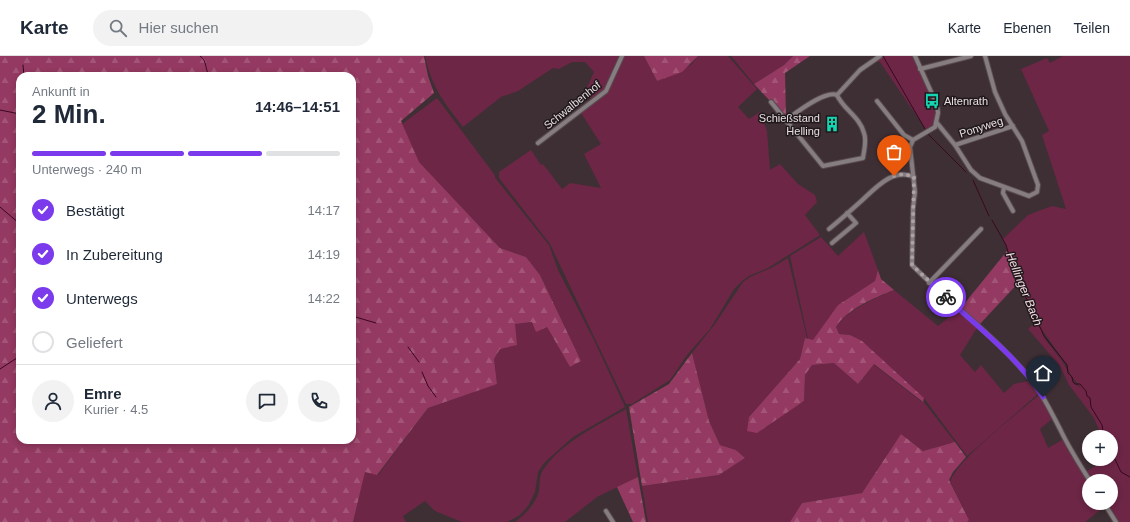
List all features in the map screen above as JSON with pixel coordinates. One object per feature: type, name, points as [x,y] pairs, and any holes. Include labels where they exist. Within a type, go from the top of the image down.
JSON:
[{"type":"street","name":"Schwalbenhof","points":[[538,143],[606,92],[622,56]]},
{"type":"street","points":[[837,95],[860,70],[880,56]]},
{"type":"street","points":[[915,56],[937,105],[937,123],[935,127],[913,140],[910,147],[915,192],[912,208],[912,265],[929,283],[998,343],[1031,380],[1043,397],[1064,439],[1086,474]]},
{"type":"street","points":[[920,69],[971,56]]},
{"type":"street","points":[[985,56],[995,92],[1005,114],[1013,126]]},
{"type":"street","points":[[786,120],[814,101],[830,94],[837,95]]},
{"type":"street","points":[[771,102],[823,166],[864,158],[864,133],[856,119],[843,106],[837,95]]},
{"type":"street","points":[[877,101],[904,135],[913,140]]},
{"type":"street","name":"Ponyweg","points":[[937,123],[974,174],[980,178],[1029,196],[1035,193],[1038,185],[1023,144],[1013,126],[954,145]]},
{"type":"street","points":[[828,229],[848,213],[876,185],[894,176],[904,174],[914,177]]},
{"type":"street","points":[[1004,187],[1003,193],[1013,211]]},
{"type":"street","points":[[832,244],[856,223],[848,213]]},
{"type":"street","points":[[929,283],[981,229]]},
{"type":"street","points":[[1108,510],[1116,522]]},
{"type":"street","points":[[606,511],[613,522]]},
{"type":"shaded area","points":[[425,56],[621,56],[609,86],[595,98],[590,98],[586,90],[594,72],[585,62],[572,62],[559,69],[553,68],[518,91],[501,97],[463,127],[444,102],[435,86]]},
{"type":"shaded area","points":[[623,56],[644,56],[657,81],[691,65],[698,56],[728,56],[757,89],[738,107],[749,119],[760,112],[767,131],[770,170],[780,164],[798,184],[815,195],[817,202],[805,215],[820,235],[768,268],[749,276],[742,281],[734,289],[710,329],[687,355],[670,380],[632,404],[626,404],[550,244],[499,178],[499,172],[531,150],[541,165],[543,164],[562,189],[570,183],[601,188],[584,154],[601,144],[581,113],[607,92]]},
{"type":"shaded area","points":[[731,56],[793,56],[784,65],[754,84]]},
{"type":"shaded area","points":[[883,56],[913,56],[931,95],[934,106],[935,115],[933,124],[927,131],[880,62],[876,61]]},
{"type":"shaded area","points":[[1063,56],[1130,56],[1130,522],[1117,522],[1110,510],[1118,510],[1118,474],[1087,474],[1086,472],[1095,466],[1118,466],[1118,430],[1099,430],[1094,418],[1069,385],[1060,366],[1028,329],[1035,323],[1041,329],[1045,339],[1062,361],[1075,384],[1081,388],[1071,375],[1067,365],[1036,321],[1003,239],[1028,215],[1052,206],[1066,209],[1042,135],[1049,131],[1021,69],[1047,58],[1050,63]]},
{"type":"shaded area","points":[[437,98],[494,174],[496,179],[549,245],[558,270],[594,340],[625,407],[573,437],[544,463],[538,472],[535,492],[528,506],[520,515],[507,522],[462,522],[435,511],[425,501],[403,516],[406,522],[353,522],[365,471],[378,475],[428,408],[497,383],[494,359],[514,324],[532,322],[547,327],[570,367],[581,361],[540,275],[526,257],[500,248],[418,161],[402,124]]},
{"type":"shaded area","points":[[864,232],[878,270],[875,281],[838,305],[813,341],[808,339],[790,256],[821,237],[838,256]]},
{"type":"shaded area","points":[[788,258],[807,338],[805,338],[800,359],[749,417],[804,402],[805,375],[812,365],[834,363],[858,384],[873,364],[922,402],[923,401],[955,442],[923,451],[901,434],[862,493],[802,503],[790,522],[648,522],[642,486],[719,475],[745,458],[736,450],[720,445],[709,421],[692,353],[715,324],[743,282]]},
{"type":"shaded area","points":[[894,290],[938,326],[957,311],[977,328],[960,355],[975,372],[981,365],[1004,393],[1014,384],[1029,381],[1039,393],[967,456],[924,398],[850,335],[839,334],[836,327],[847,315],[862,305]]},
{"type":"shaded area","points":[[1040,394],[1052,419],[1040,429],[1048,448],[1064,439],[1083,474],[1082,474],[1082,510],[1100,510],[1085,522],[967,522],[969,520],[950,481],[966,459],[1004,424]]},
{"type":"shaded area","points":[[626,409],[638,477],[597,497],[565,522],[515,522],[523,516],[533,504],[538,495],[542,472],[551,460],[570,442]]},
{"type":"green space","points":[[0,56],[424,56],[428,76],[434,93],[401,121],[419,162],[500,248],[526,257],[540,275],[581,361],[570,367],[547,327],[536,332],[532,322],[515,324],[517,345],[500,349],[494,359],[497,384],[428,408],[377,475],[365,472],[353,522],[0,522]]},
{"type":"green space","points":[[644,56],[698,56],[682,72],[657,81]]},
{"type":"green space","points":[[793,56],[810,56],[785,73],[786,118],[754,84],[784,65]]},
{"type":"green space","points":[[1007,251],[1020,281],[979,325],[960,309]]},
{"type":"green space","points":[[878,270],[881,279],[894,290],[870,300],[854,309],[836,327],[839,334],[850,335],[862,341],[924,398],[923,402],[874,364],[858,384],[834,363],[812,365],[805,375],[804,401],[757,433],[747,431],[749,417],[800,359],[805,338],[813,340],[838,305],[875,281]]},
{"type":"green space","points":[[692,353],[709,421],[720,445],[736,450],[745,458],[719,475],[642,486],[629,407],[669,384]]},
{"type":"green space","points":[[901,434],[923,451],[955,442],[966,457],[953,472],[949,480],[969,520],[967,522],[790,522],[802,503],[862,493]]},
{"type":"green space","points":[[638,477],[646,522],[633,522],[617,487]]},
{"type":"waterway","points":[[200,56],[204,60],[207,72]]},
{"type":"waterway","name":"Hellinger Bach","points":[[883,56],[925,129]]},
{"type":"waterway","points":[[23,65],[24,72]]},
{"type":"waterway","points":[[0,110],[16,113]]},
{"type":"waterway","name":"Hellinger Bach","points":[[928,134],[966,172]]},
{"type":"waterway","name":"Hellinger Bach","points":[[973,180],[989,216]]},
{"type":"waterway","points":[[0,207],[16,221]]},
{"type":"waterway","name":"Hellinger Bach","points":[[992,220],[1006,245],[1011,262],[1019,277],[1022,291],[1034,311],[1036,322],[1044,336],[1067,365],[1068,373],[1072,377],[1073,382],[1075,384],[1080,384],[1086,391],[1087,396],[1090,398],[1091,407],[1102,425],[1103,430]]},
{"type":"waterway","points":[[356,317],[376,323]]},
{"type":"waterway","points":[[408,347],[419,362]]},
{"type":"waterway","points":[[0,369],[16,359]]},
{"type":"waterway","points":[[422,372],[428,386],[436,397]]},
{"type":"waterway","name":"Hellinger Bach","points":[[1118,466],[1121,472],[1130,477]]},
{"type":"way so far","points":[[894,176],[904,174],[914,177],[915,192],[912,208],[912,265],[929,283],[946,297]]},
{"type":"place","name":"Altenrath","points":[[932,101]]},
{"type":"place","name":"Schießstand Helling","points":[[832,124]]},
{"type":"route","points":[[946,297],[998,343],[1031,380],[1043,397]]}]
